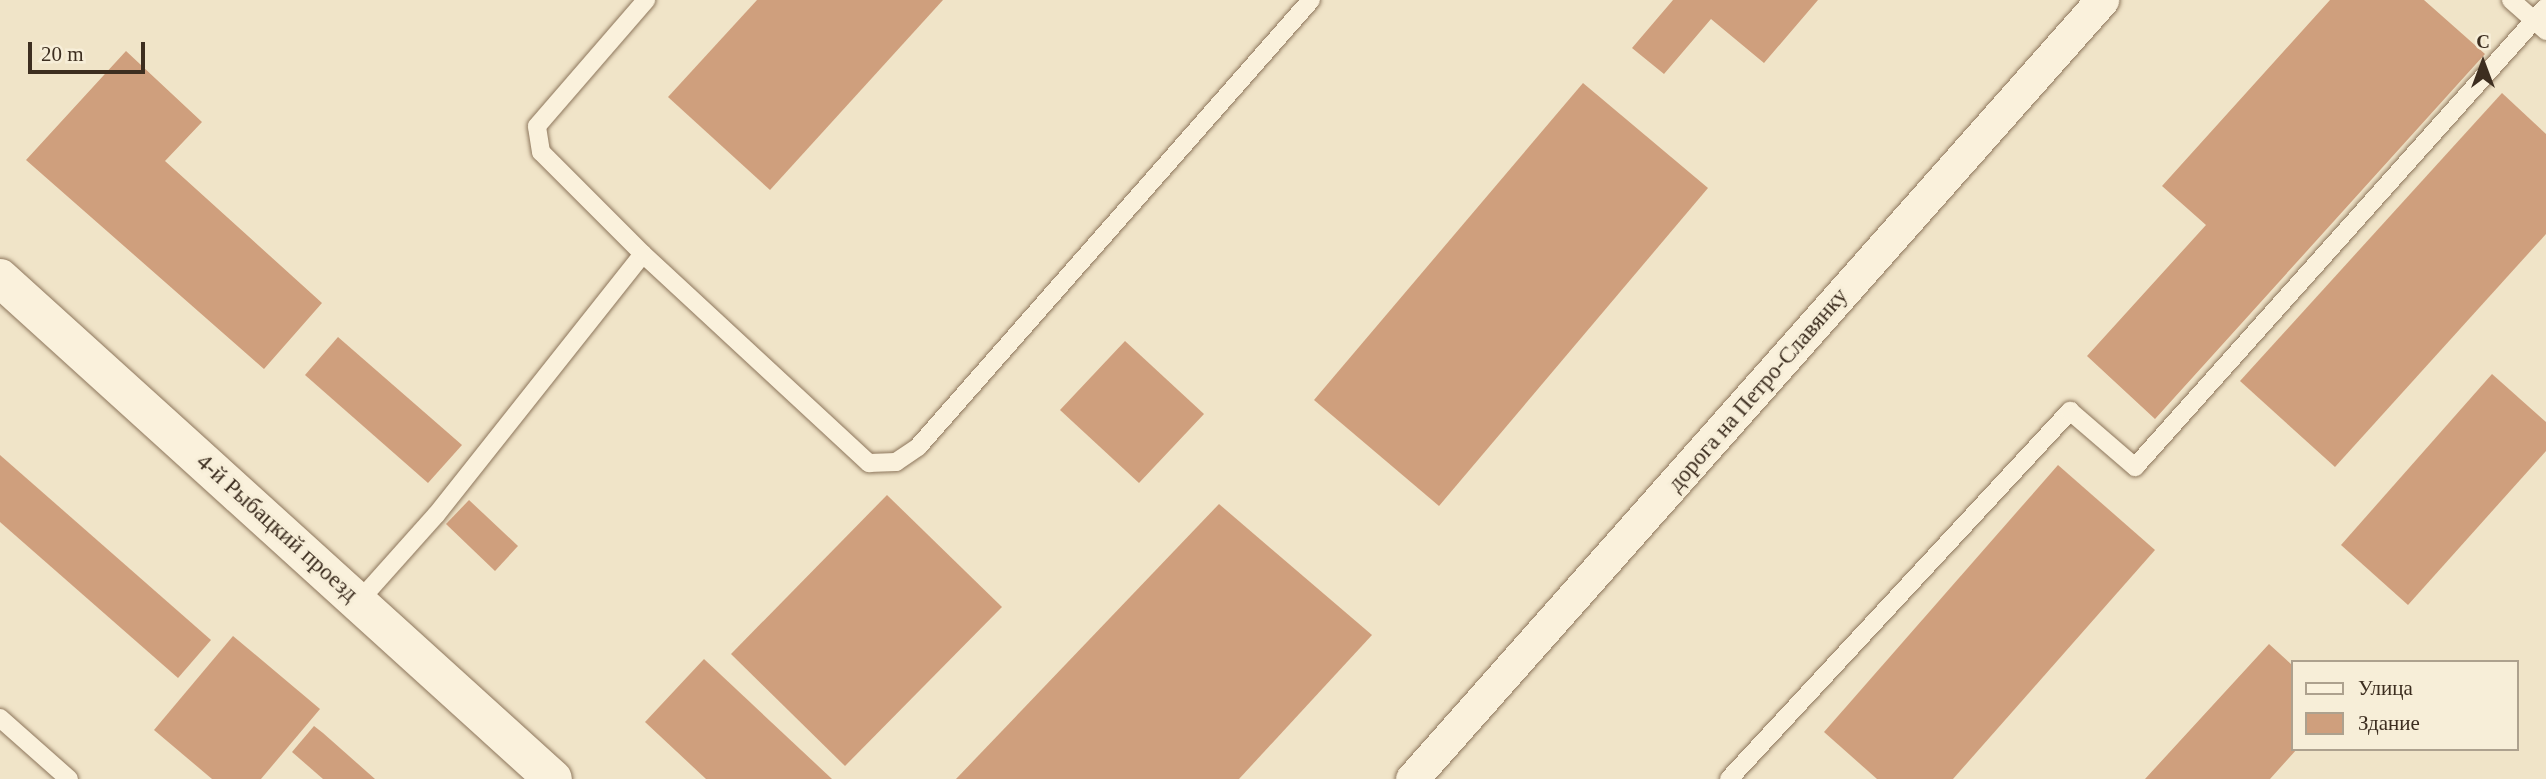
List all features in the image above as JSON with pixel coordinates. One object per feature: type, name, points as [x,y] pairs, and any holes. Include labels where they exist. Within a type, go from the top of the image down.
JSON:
[{"type":"street","name":"дорога на Петро-Славянку","points":[[1412,779],[2102,0]]},
{"type":"street","name":"4-й Рыбацкий проезд","points":[[0,278],[553,779]]},
{"type":"lane","points":[[646,0],[537,126],[541,152],[643,254],[869,463],[896,462],[918,447],[1311,0]]},
{"type":"lane","points":[[1729,779],[2070,411],[2135,467],[2542,19],[2511,0]]},
{"type":"lane","points":[[359,601],[436,515],[643,254]]},
{"type":"lane","points":[[0,718],[69,779]]},
{"type":"building","points":[[757,0],[943,0],[770,190],[668,97]]},
{"type":"building","points":[[1673,0],[1818,0],[1764,63],[1711,19],[1664,74],[1632,48]]},
{"type":"building","points":[[2330,0],[2424,0],[2485,54],[2155,419],[2087,356],[2206,225],[2162,186]]},
{"type":"building","points":[[126,51],[202,122],[165,161],[322,303],[264,369],[26,160]]},
{"type":"building","points":[[1583,83],[1708,188],[1439,506],[1314,400]]},
{"type":"building","points":[[2502,93],[2546,134],[2546,234],[2335,467],[2240,381]]},
{"type":"building","points":[[338,337],[462,445],[428,483],[305,375]]},
{"type":"building","points":[[1125,341],[1204,414],[1139,483],[1060,410]]},
{"type":"building","points":[[2492,374],[2546,422],[2546,451],[2408,605],[2341,545]]},
{"type":"building","points":[[0,455],[211,640],[178,678],[0,522]]},
{"type":"building","points":[[2058,465],[2155,550],[1953,779],[1877,779],[1824,732]]},
{"type":"building","points":[[887,495],[1002,607],[845,766],[731,654]]},
{"type":"building","points":[[469,500],[518,546],[495,571],[446,524]]},
{"type":"building","points":[[1219,504],[1372,635],[1239,779],[956,779]]},
{"type":"building","points":[[233,636],[320,709],[261,779],[212,779],[154,730]]},
{"type":"building","points":[[2269,644],[2290,663],[2290,751],[2295,751],[2270,779],[2145,779]]},
{"type":"building","points":[[704,659],[832,779],[706,779],[645,722]]},
{"type":"building","points":[[314,726],[375,779],[323,779],[292,752]]}]
